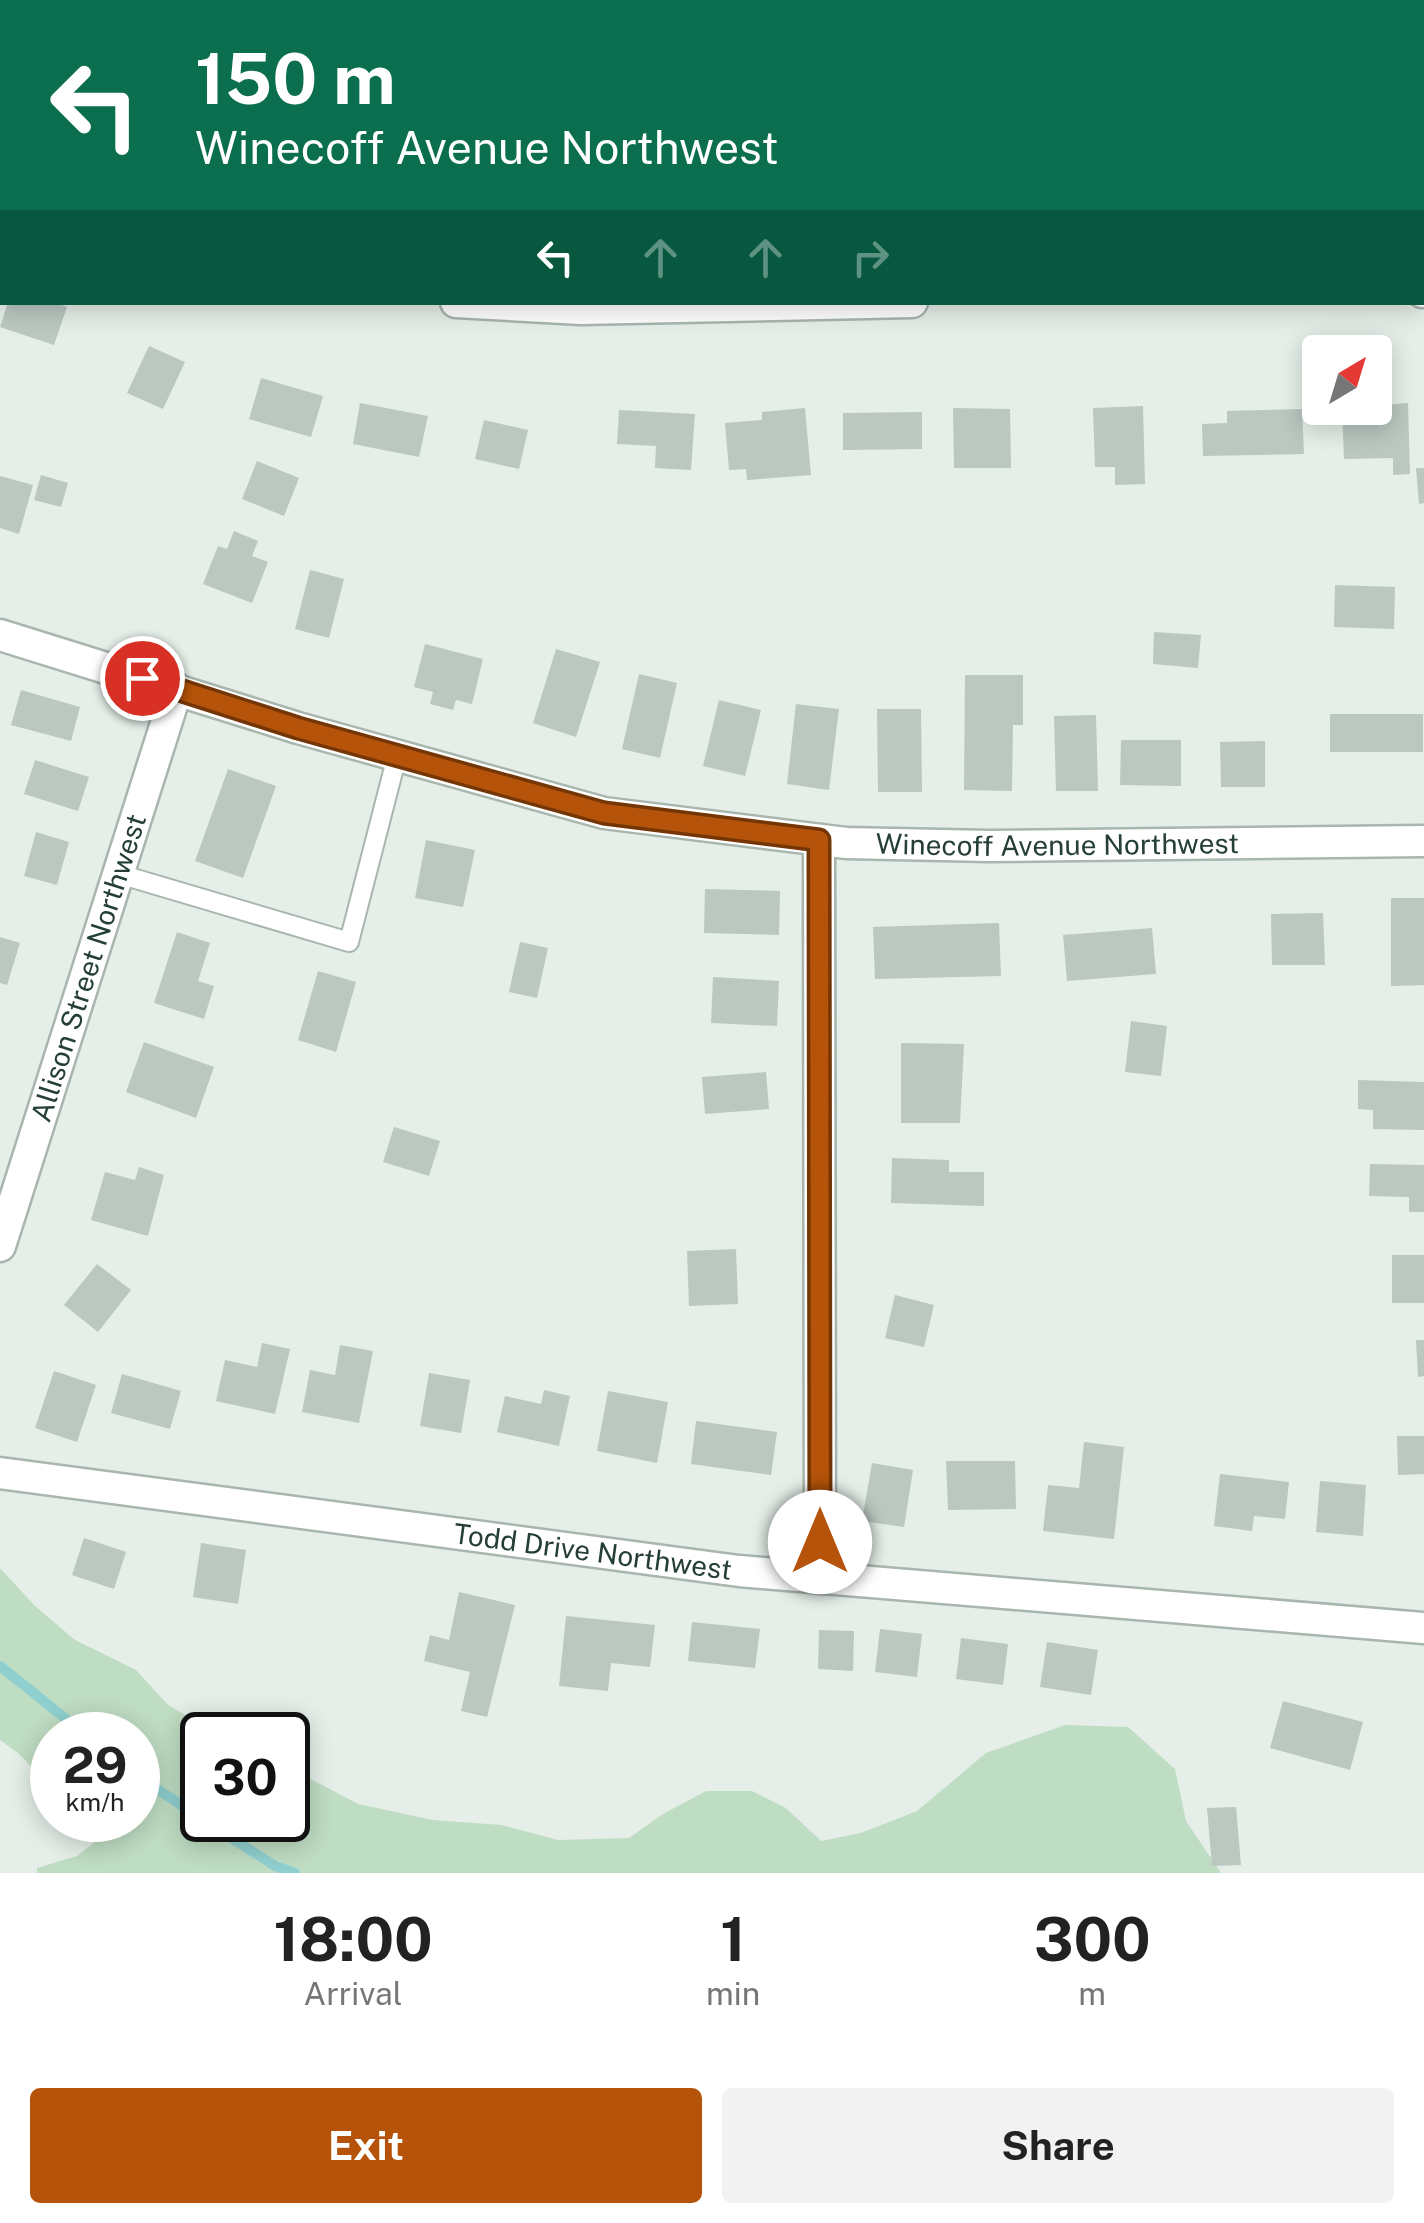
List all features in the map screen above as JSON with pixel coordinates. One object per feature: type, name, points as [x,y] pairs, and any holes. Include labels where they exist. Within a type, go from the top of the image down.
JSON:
[{"type":"street","points":[[503,305],[582,310],[788,305]]},
{"type":"street","name":"Winecoff Avenue Northwest","points":[[0,634],[397,756],[604,813],[819,840],[988,846],[1424,841]]},
{"type":"street","name":"Allison Street Northwest","points":[[0,1246],[177,689]]},
{"type":"street","points":[[819,840],[820,1578]]},
{"type":"street","name":"Todd Drive Northwest","points":[[0,1473],[720,1569],[1424,1628]]},
{"type":"lane","points":[[119,874],[349,942],[397,756]]},
{"type":"green space","points":[[0,1568],[35,1606],[75,1640],[136,1670],[168,1705],[180,1712],[180,1842],[310,1842],[310,1779],[358,1804],[433,1820],[501,1825],[558,1840],[629,1838],[706,1791],[752,1791],[786,1808],[821,1841],[861,1833],[917,1811],[986,1753],[1065,1725],[1128,1727],[1175,1769],[1186,1821],[1221,1873],[37,1873],[37,1868],[77,1856],[95,1842],[160,1842],[160,1712],[30,1712],[30,1765],[0,1740]]},
{"type":"building","points":[[7,305],[67,307],[54,345],[0,327]]},
{"type":"building","points":[[149,346],[185,362],[163,409],[127,393]]},
{"type":"building","points":[[261,378],[323,396],[311,437],[249,419]]},
{"type":"building","points":[[360,403],[428,416],[419,457],[353,444]]},
{"type":"building","points":[[1408,403],[1410,474],[1393,475],[1393,458],[1344,459],[1343,425],[1392,425],[1392,404]]},
{"type":"building","points":[[1143,406],[1145,484],[1115,485],[1115,467],[1095,467],[1093,408]]},
{"type":"building","points":[[805,408],[811,475],[747,480],[746,469],[729,470],[725,423],[762,420],[762,412]]},
{"type":"building","points":[[953,408],[1010,409],[1011,468],[954,468]]},
{"type":"building","points":[[1302,409],[1304,454],[1203,456],[1202,424],[1227,423],[1227,411]]},
{"type":"building","points":[[619,410],[695,414],[691,470],[655,468],[656,446],[617,444]]},
{"type":"building","points":[[922,412],[922,449],[843,450],[843,413]]},
{"type":"building","points":[[484,420],[528,430],[519,469],[475,459]]},
{"type":"building","points":[[257,461],[299,478],[284,516],[242,499]]},
{"type":"building","points":[[1416,468],[1424,468],[1424,503],[1419,504]]},
{"type":"building","points":[[41,475],[68,483],[61,507],[34,500]]},
{"type":"building","points":[[0,476],[33,485],[19,534],[0,528]]},
{"type":"building","points":[[234,531],[258,541],[252,556],[268,562],[252,603],[203,584],[218,546],[227,549]]},
{"type":"building","points":[[310,570],[344,579],[329,638],[295,629]]},
{"type":"building","points":[[1335,585],[1395,587],[1394,629],[1334,627]]},
{"type":"building","points":[[1154,632],[1201,635],[1198,668],[1153,664]]},
{"type":"building","points":[[425,644],[483,659],[472,704],[456,700],[453,710],[430,704],[433,692],[414,687]]},
{"type":"building","points":[[556,649],[600,662],[576,737],[533,723]]},
{"type":"building","points":[[639,674],[677,683],[660,758],[622,749]]},
{"type":"building","points":[[965,675],[1023,675],[1023,725],[1013,725],[1012,791],[964,790]]},
{"type":"building","points":[[21,690],[80,707],[71,741],[11,725]]},
{"type":"building","points":[[719,700],[761,710],[745,776],[703,766]]},
{"type":"building","points":[[796,704],[839,709],[829,790],[787,784]]},
{"type":"building","points":[[877,709],[921,709],[922,792],[878,792]]},
{"type":"building","points":[[1330,714],[1423,714],[1423,752],[1330,752]]},
{"type":"building","points":[[1096,715],[1098,791],[1056,791],[1054,716]]},
{"type":"building","points":[[1121,740],[1181,740],[1181,786],[1120,785]]},
{"type":"building","points":[[1265,741],[1265,787],[1221,787],[1220,742]]},
{"type":"building","points":[[35,760],[89,777],[78,811],[24,794]]},
{"type":"building","points":[[228,769],[276,786],[243,878],[195,861]]},
{"type":"building","points":[[36,832],[69,842],[57,885],[24,876]]},
{"type":"building","points":[[426,840],[475,850],[463,907],[415,898]]},
{"type":"building","points":[[705,889],[780,891],[779,935],[704,933]]},
{"type":"building","points":[[1391,898],[1424,898],[1424,985],[1391,986]]},
{"type":"building","points":[[1323,913],[1325,965],[1272,965],[1271,914]]},
{"type":"building","points":[[999,923],[1001,976],[875,979],[873,927]]},
{"type":"building","points":[[1152,928],[1156,974],[1067,981],[1063,935]]},
{"type":"building","points":[[177,932],[210,943],[198,981],[214,986],[204,1019],[154,1003]]},
{"type":"building","points":[[0,937],[20,943],[7,985],[0,983]]},
{"type":"building","points":[[520,942],[548,948],[537,998],[509,992]]},
{"type":"building","points":[[318,971],[356,982],[336,1052],[298,1040]]},
{"type":"building","points":[[713,977],[779,981],[777,1026],[711,1023]]},
{"type":"building","points":[[1131,1021],[1167,1026],[1161,1076],[1125,1072]]},
{"type":"building","points":[[144,1042],[214,1067],[196,1118],[126,1092]]},
{"type":"building","points":[[901,1043],[964,1044],[960,1123],[901,1123]]},
{"type":"building","points":[[766,1072],[769,1109],[705,1114],[702,1077]]},
{"type":"building","points":[[1358,1080],[1424,1082],[1424,1130],[1373,1129],[1373,1110],[1358,1109]]},
{"type":"building","points":[[394,1127],[440,1141],[429,1176],[383,1162]]},
{"type":"building","points":[[892,1158],[949,1160],[949,1172],[984,1172],[984,1206],[891,1203]]},
{"type":"building","points":[[1370,1164],[1424,1165],[1424,1212],[1409,1212],[1409,1197],[1369,1196]]},
{"type":"building","points":[[139,1167],[164,1175],[148,1236],[91,1220],[105,1172],[135,1180]]},
{"type":"building","points":[[736,1249],[738,1304],[689,1306],[687,1251]]},
{"type":"building","points":[[1392,1255],[1424,1255],[1424,1303],[1392,1303]]},
{"type":"building","points":[[97,1264],[131,1290],[98,1332],[64,1305]]},
{"type":"building","points":[[895,1295],[934,1305],[924,1347],[885,1338]]},
{"type":"building","points":[[1416,1340],[1424,1340],[1424,1376],[1418,1377]]},
{"type":"building","points":[[262,1343],[290,1349],[275,1414],[216,1401],[225,1360],[257,1367]]},
{"type":"building","points":[[340,1345],[373,1351],[359,1423],[302,1412],[310,1370],[335,1375]]},
{"type":"building","points":[[54,1371],[96,1385],[77,1442],[35,1428]]},
{"type":"building","points":[[429,1373],[470,1380],[461,1433],[420,1426]]},
{"type":"building","points":[[122,1374],[181,1391],[170,1429],[111,1413]]},
{"type":"building","points":[[544,1390],[570,1396],[559,1446],[497,1432],[505,1396],[541,1404]]},
{"type":"building","points":[[608,1391],[668,1402],[657,1463],[597,1451]]},
{"type":"building","points":[[696,1421],[777,1432],[771,1475],[691,1464]]},
{"type":"building","points":[[1397,1436],[1424,1436],[1424,1474],[1398,1475]]},
{"type":"building","points":[[1084,1442],[1124,1447],[1114,1539],[1043,1531],[1048,1485],[1079,1488]]},
{"type":"building","points":[[946,1461],[1015,1461],[1016,1509],[948,1510]]},
{"type":"building","points":[[872,1463],[913,1470],[904,1527],[862,1521]]},
{"type":"building","points":[[1220,1474],[1289,1482],[1285,1519],[1254,1516],[1252,1531],[1214,1526]]},
{"type":"building","points":[[1320,1481],[1366,1485],[1363,1536],[1316,1532]]},
{"type":"building","points":[[84,1538],[126,1552],[114,1589],[72,1575]]},
{"type":"building","points":[[201,1543],[246,1550],[238,1604],[193,1597]]},
{"type":"building","points":[[459,1592],[515,1605],[487,1717],[461,1711],[470,1672],[424,1661],[430,1635],[449,1640]]},
{"type":"building","points":[[566,1616],[655,1625],[650,1667],[611,1663],[608,1691],[559,1686]]},
{"type":"building","points":[[692,1622],[760,1629],[755,1668],[688,1661]]},
{"type":"building","points":[[880,1629],[922,1634],[917,1677],[875,1672]]},
{"type":"building","points":[[819,1630],[854,1631],[853,1671],[818,1669]]},
{"type":"building","points":[[961,1638],[1008,1644],[1003,1685],[956,1679]]},
{"type":"building","points":[[1047,1642],[1098,1650],[1091,1695],[1040,1687]]},
{"type":"building","points":[[1283,1701],[1363,1722],[1350,1770],[1270,1748]]},
{"type":"building","points":[[1236,1807],[1241,1865],[1212,1866],[1207,1808]]},
{"type":"waterway","points":[[0,1666],[57,1712]]},
{"type":"waterway","points":[[160,1791],[180,1804]]},
{"type":"waterway","points":[[238,1842],[275,1866],[295,1873]]},
{"type":"route","points":[[142,678],[298,728],[604,813],[819,840],[820,1542]]}]
